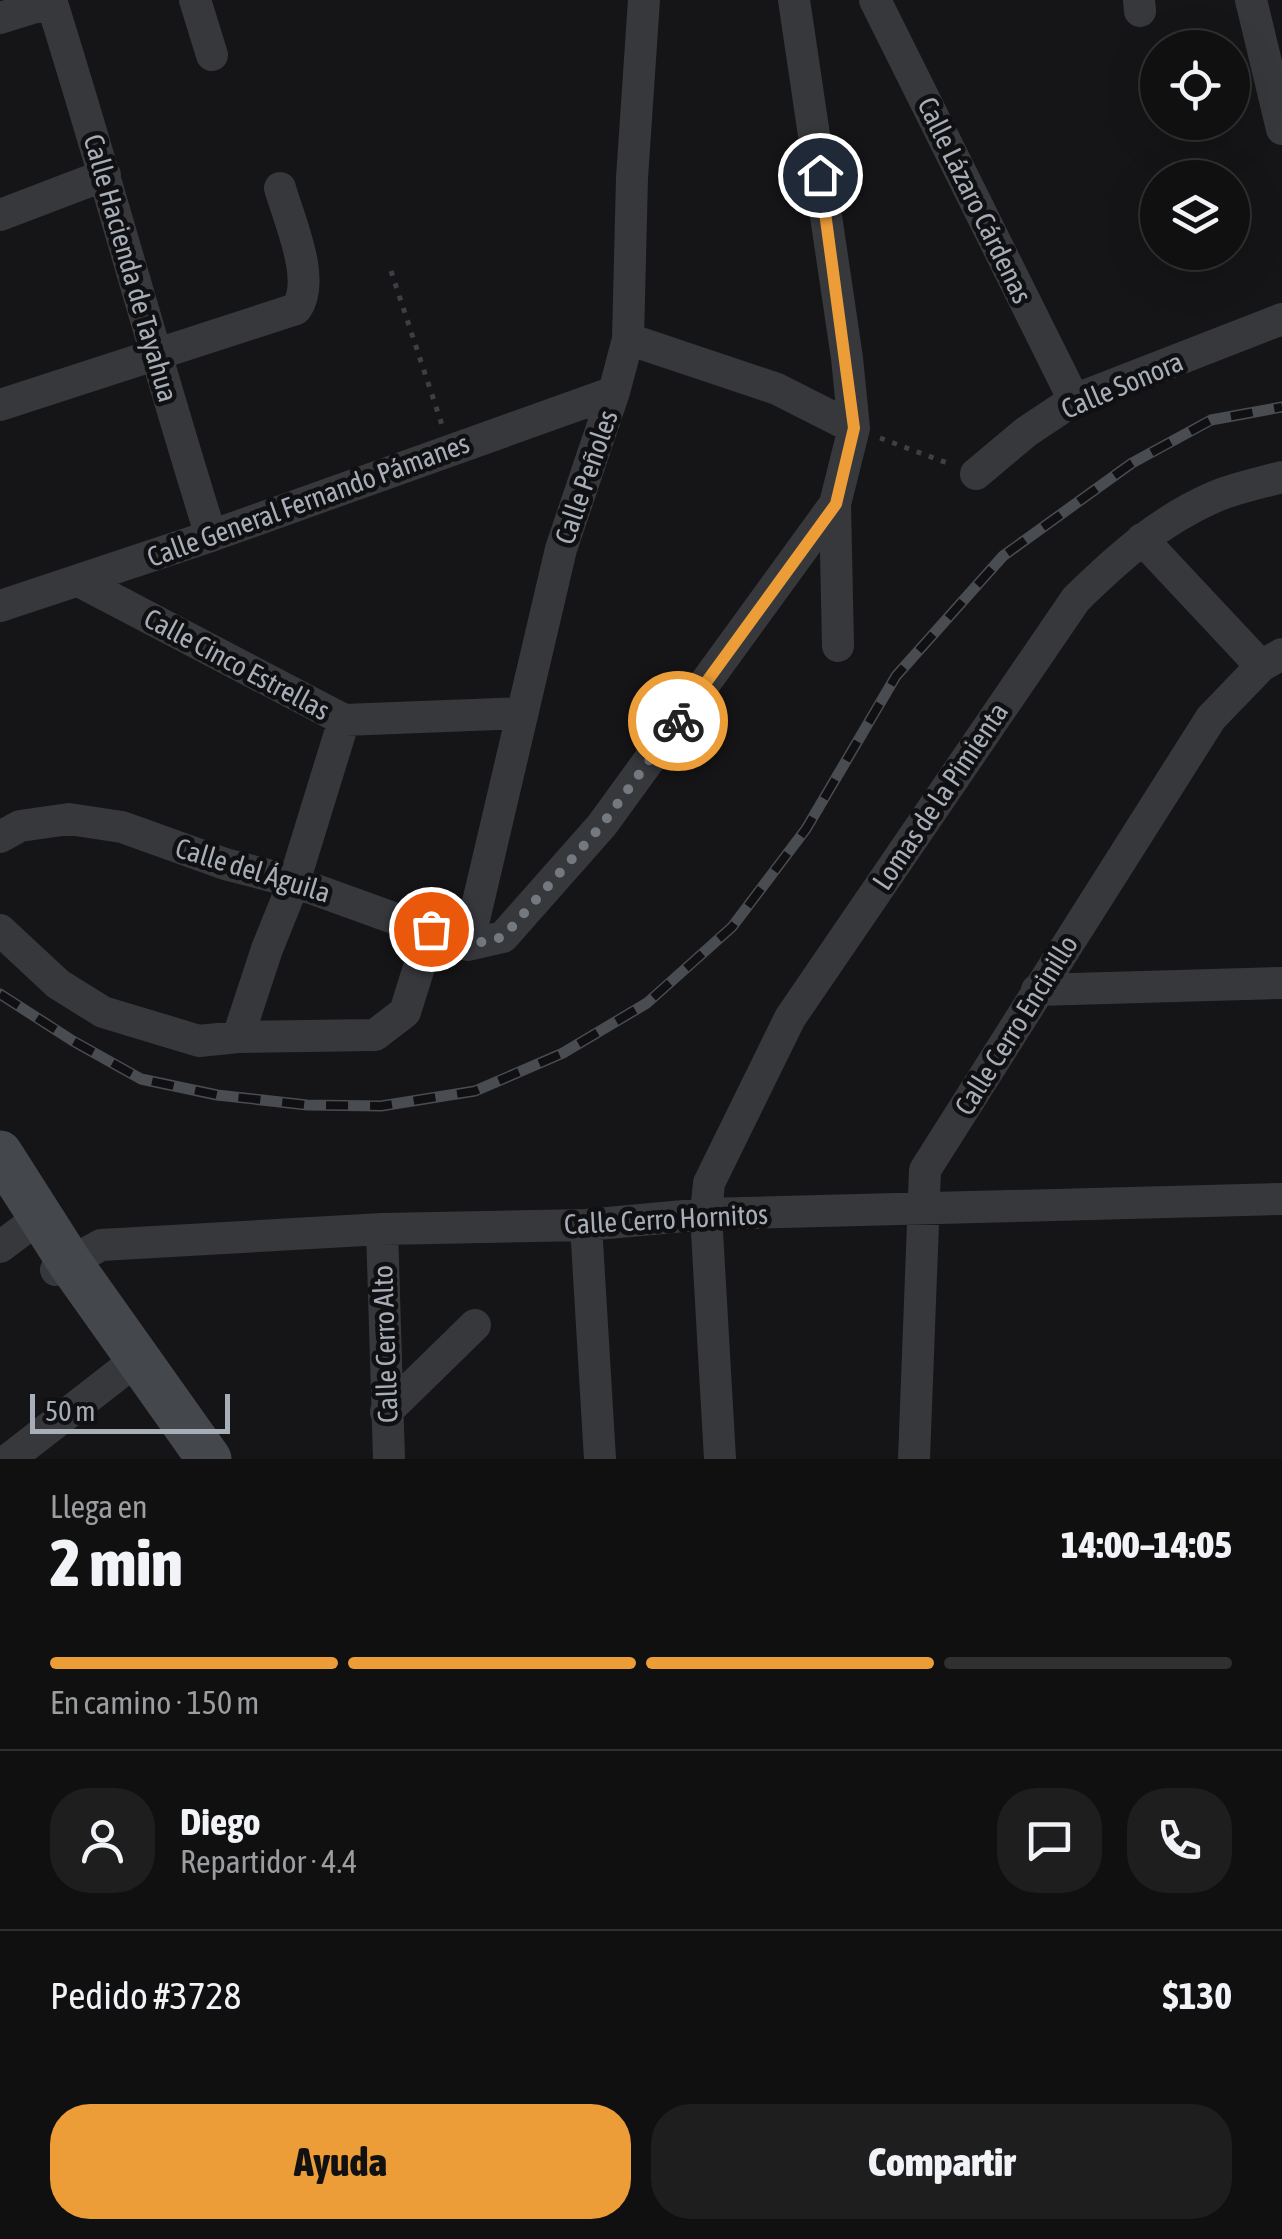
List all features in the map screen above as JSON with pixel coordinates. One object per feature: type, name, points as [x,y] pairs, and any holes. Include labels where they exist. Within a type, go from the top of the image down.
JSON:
[{"type":"main road","points":[[0,1153],[63,1266],[188,1459]]},
{"type":"main road","points":[[0,1180],[14,1236],[63,1266],[209,1459]]},
{"type":"street","points":[[195,0],[212,55]]},
{"type":"street","name":"Calle Peñoles","points":[[468,945],[561,549],[628,339],[632,178],[644,0]]},
{"type":"street","points":[[794,0],[854,428],[836,504],[838,646]]},
{"type":"street","name":"Calle Lázaro Cárdenas","points":[[875,0],[1074,400]]},
{"type":"street","points":[[1250,0],[1282,129]]},
{"type":"street","points":[[0,18],[52,1]]},
{"type":"street","name":"Calle Hacienda de Tayahua","points":[[52,1],[153,353],[211,536]]},
{"type":"street","points":[[0,215],[105,176]]},
{"type":"street","points":[[0,405],[296,309],[304,298],[306,280],[280,188]]},
{"type":"street","name":"Calle Sonora","points":[[976,474],[1026,432],[1074,400],[1282,320]]},
{"type":"street","points":[[628,339],[778,389],[854,428]]},
{"type":"street","name":"Calle General Fernando Pámanes","points":[[0,606],[211,536],[614,392]]},
{"type":"street","name":"Lomas de la Pimienta","points":[[720,1459],[706,1214],[708,1182],[790,1018],[1076,600],[1142,539],[1172,518],[1218,496],[1282,477]]},
{"type":"street","points":[[468,945],[503,937],[602,825],[836,504]]},
{"type":"street","points":[[1142,539],[1271,660]]},
{"type":"street","name":"Calle Cinco Estrellas","points":[[79,581],[344,720],[522,713]]},
{"type":"street","name":"Calle Cerro Encinillo","points":[[914,1459],[925,1170],[1211,718],[1271,660]]},
{"type":"street","points":[[238,1037],[294,882],[344,720]]},
{"type":"street","name":"Calle del Águila","points":[[0,838],[20,826],[69,818],[122,827],[225,864],[294,882],[468,945]]},
{"type":"street","points":[[0,930],[58,984],[102,1012],[199,1042],[238,1037],[375,1035],[406,1012],[431,929]]},
{"type":"street","points":[[1037,990],[1282,984]]},
{"type":"street","name":"Calle Cerro Hornitos","points":[[63,1266],[101,1245],[382,1229],[586,1225],[706,1214],[1282,1199]]},
{"type":"street","points":[[586,1225],[600,1459]]},
{"type":"street","name":"Calle Cerro Alto","points":[[382,1229],[389,1459]]},
{"type":"street","points":[[386,1412],[474,1325]]},
{"type":"street","points":[[8,1459],[126,1368]]},
{"type":"path","points":[[391,271],[450,450]]},
{"type":"path","points":[[854,428],[976,474]]},
{"type":"railway","points":[[0,994],[141,1079],[217,1095],[307,1105],[381,1106],[475,1091],[563,1053],[647,1003],[732,927],[806,829],[896,676],[1003,556],[1132,463],[1211,420],[1282,407]]},
{"type":"way so far","points":[[431,929],[468,945],[503,937],[602,825],[678,721]]},
{"type":"route","points":[[678,721],[836,504],[854,428],[820,175]]}]
